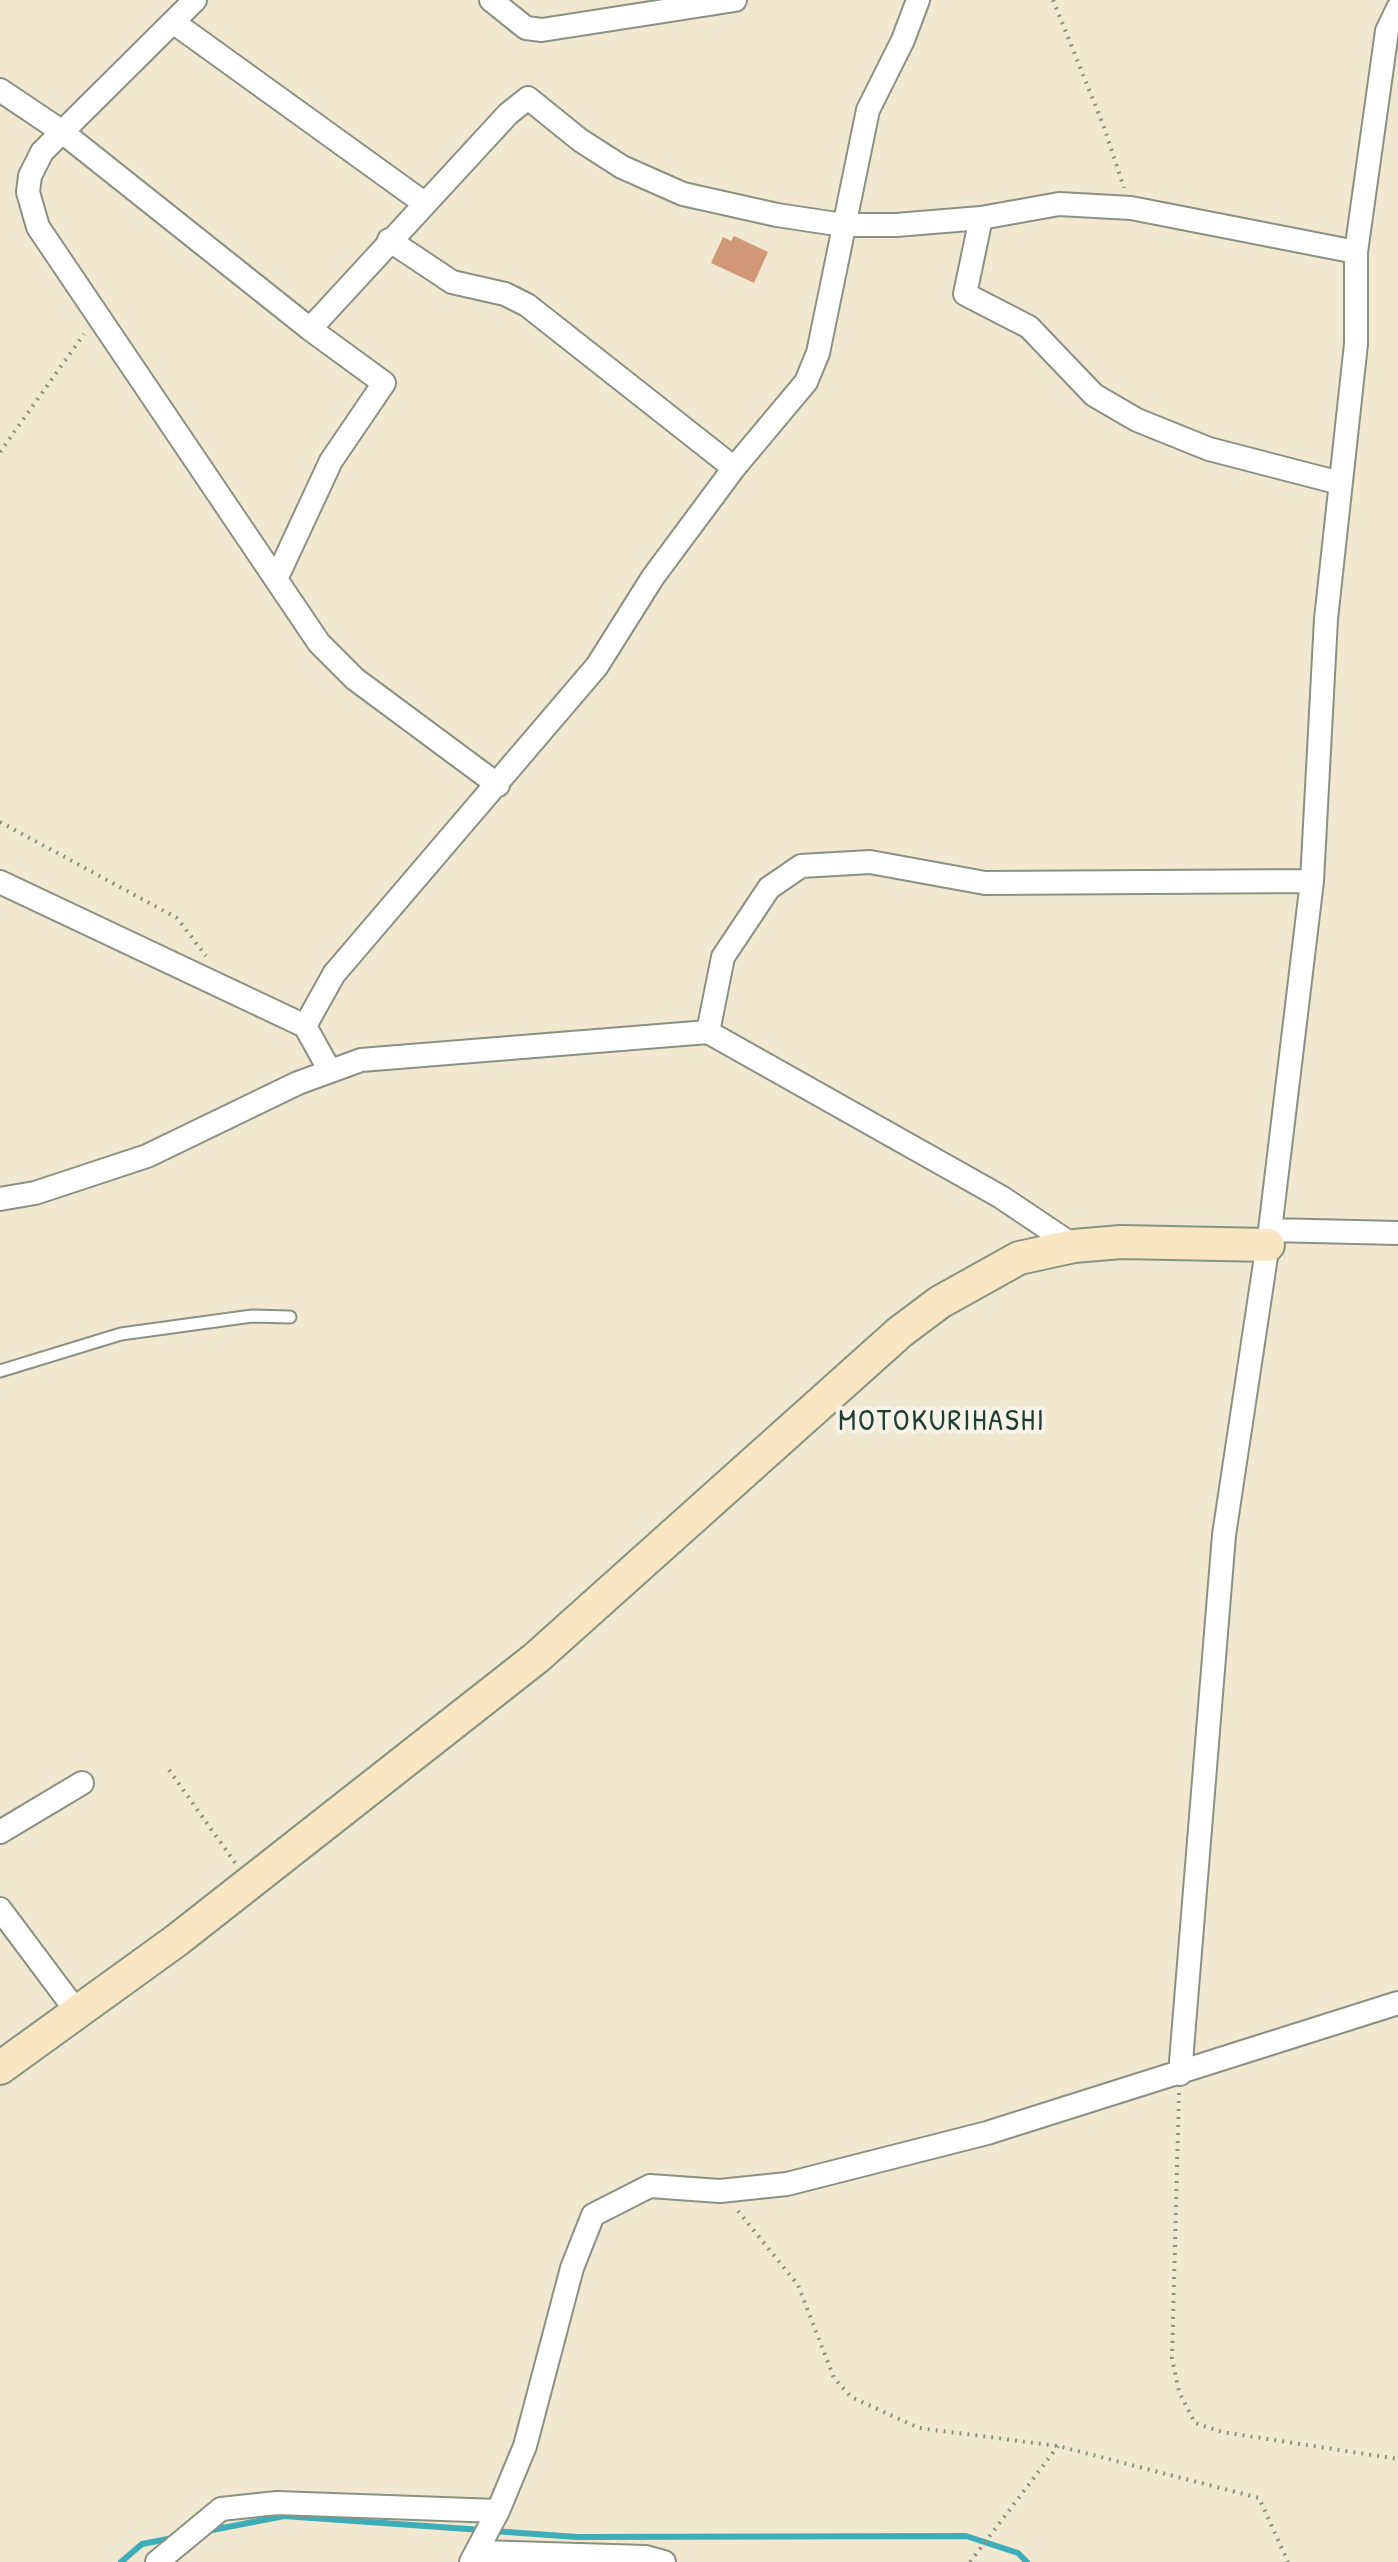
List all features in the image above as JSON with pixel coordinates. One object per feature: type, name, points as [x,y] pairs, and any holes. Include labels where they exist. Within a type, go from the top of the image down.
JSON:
[{"type":"street","points":[[195,0],[61,131],[36,163],[28,192],[38,227],[319,643],[355,679],[498,785]]},
{"type":"street","points":[[491,0],[526,28],[542,30],[735,0]]},
{"type":"street","points":[[305,1026],[334,974],[597,666],[653,577],[734,468],[806,382],[818,353],[868,110],[903,40],[918,0]]},
{"type":"street","points":[[1180,2074],[1224,1535],[1269,1237],[1312,881],[1326,619],[1356,344],[1356,252],[1387,31],[1398,8]]},
{"type":"street","points":[[173,22],[424,203]]},
{"type":"street","points":[[0,90],[61,131],[310,329],[384,383],[331,461],[277,577]]},
{"type":"street","points":[[310,329],[389,240],[508,114],[528,98],[580,140],[622,167],[683,194],[777,215],[843,225],[919,224],[981,218],[1059,204],[1131,208],[1356,252]]},
{"type":"street","points":[[981,218],[965,294],[1029,327],[1094,395],[1137,420],[1209,449],[1340,483]]},
{"type":"street","points":[[389,240],[452,282],[505,294],[527,305],[734,468]]},
{"type":"street","points":[[708,1032],[723,957],[769,888],[801,866],[870,862],[985,883],[1312,881]]},
{"type":"street","points":[[0,882],[305,1026],[330,1071]]},
{"type":"street","points":[[0,1199],[35,1193],[147,1156],[330,1071],[361,1060],[708,1032],[1001,1197],[1074,1246]]},
{"type":"street","points":[[0,2068],[249,1882],[579,1621],[900,1332],[980,1277],[1019,1258],[1074,1246],[1398,1233]]},
{"type":"street","points":[[0,1832],[82,1783]]},
{"type":"street","points":[[0,1909],[77,2012]]},
{"type":"street","points":[[664,2562],[646,2557],[477,2553],[525,2446],[572,2268],[593,2215],[650,2186],[720,2191],[787,2184],[987,2133],[1398,2003]]},
{"type":"street","points":[[165,2555],[221,2509],[277,2503],[496,2515]]},
{"type":"lane","points":[[0,1371],[121,1334],[252,1316],[290,1317]]},
{"type":"path","points":[[1053,0],[1104,127],[1131,208]]},
{"type":"path","points":[[0,452],[82,336],[100,317]]},
{"type":"path","points":[[0,822],[177,918],[206,956]]},
{"type":"path","points":[[169,1770],[249,1882]]},
{"type":"path","points":[[1180,2074],[1172,2358],[1179,2392],[1195,2423],[1222,2432],[1398,2459]]},
{"type":"path","points":[[720,2191],[773,2251],[798,2285],[834,2378],[851,2397],[919,2428],[1058,2446],[1259,2498],[1288,2562]]},
{"type":"path","points":[[970,2562],[1058,2446]]},
{"type":"building","points":[[734,236],[768,252],[754,283],[711,263],[723,237],[731,241]]},
{"type":"waterway","points":[[207,2531],[284,2516],[482,2530]]},
{"type":"waterway","points":[[493,2531],[577,2537],[966,2536],[1018,2553],[1027,2562]]},
{"type":"waterway","points":[[121,2562],[142,2544],[173,2538]]},
{"type":"district","name":"MOTOKURIHASHI","points":[[942,1422]]}]
